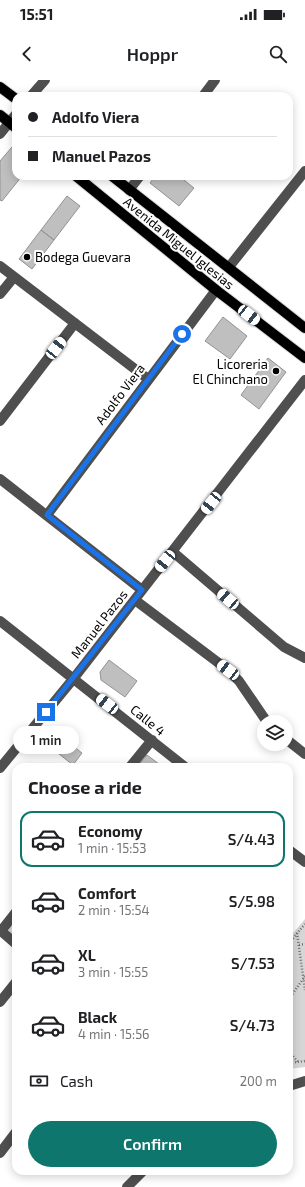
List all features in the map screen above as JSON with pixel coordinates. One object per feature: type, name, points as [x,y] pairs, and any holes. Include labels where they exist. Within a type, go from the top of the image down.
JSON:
[{"type":"main road","points":[[0,87],[12,96]]},
{"type":"main road","points":[[0,115],[12,124]]},
{"type":"main road","name":"Avenida Miguel Iglesias","points":[[81,180],[216,290],[305,358]]},
{"type":"main road","name":"Avenida Miguel Iglesias","points":[[117,180],[305,328]]},
{"type":"street","points":[[34,92],[45,80]]},
{"type":"street","points":[[206,92],[216,80]]},
{"type":"street","points":[[0,134],[12,126]]},
{"type":"street","points":[[229,267],[305,171]]},
{"type":"street","points":[[129,190],[137,180]]},
{"type":"street","points":[[0,266],[148,379]]},
{"type":"street","points":[[0,294],[14,277]]},
{"type":"street","name":"Adolfo Viera","points":[[47,515],[216,290]]},
{"type":"street","points":[[0,421],[75,323]]},
{"type":"street","name":"Manuel Pazos","points":[[0,768],[74,678],[305,380]]},
{"type":"street","points":[[0,479],[142,590]]},
{"type":"street","points":[[173,552],[284,647],[305,658]]},
{"type":"street","points":[[135,600],[228,670],[239,681],[262,715]]},
{"type":"street","name":"Calle 4","points":[[0,621],[180,763]]},
{"type":"street","points":[[133,763],[152,740]]},
{"type":"street","points":[[293,745],[305,754]]},
{"type":"street","points":[[293,854],[305,862]]},
{"type":"street","points":[[12,917],[1,930],[12,940]]},
{"type":"street","points":[[0,1002],[12,987]]},
{"type":"street","points":[[293,1085],[305,1081]]},
{"type":"street","points":[[0,1153],[12,1137]]},
{"type":"street","points":[[127,1187],[139,1175]]},
{"type":"path","points":[[293,938],[305,924]]},
{"type":"path","points":[[297,933],[305,990]]},
{"type":"path","points":[[299,945],[305,944]]},
{"type":"path","points":[[293,993],[304,977]]},
{"type":"path","points":[[293,1056],[298,1062]]},
{"type":"path","points":[[293,1063],[305,1061]]},
{"type":"shaded area","points":[[305,919],[305,1067],[293,1068],[293,933]]},
{"type":"shaded area","points":[[12,920],[12,934],[6,928]]},
{"type":"building","points":[[12,147],[12,180],[19,180],[2,201],[0,200],[0,161]]},
{"type":"building","points":[[152,180],[184,180],[194,188],[179,206],[150,183]]},
{"type":"building","points":[[67,196],[80,206],[54,240],[41,230]]},
{"type":"building","points":[[41,230],[54,240],[32,269],[19,259]]},
{"type":"building","points":[[223,317],[247,336],[230,359],[205,341]]},
{"type":"building","points":[[268,358],[286,372],[259,409],[241,395]]},
{"type":"building","points":[[109,660],[137,681],[125,697],[101,680],[100,672]]},
{"type":"building","points":[[54,731],[82,753],[74,763],[70,763],[45,743]]},
{"type":"building","points":[[147,755],[158,763],[140,763]]},
{"type":"place","name":"Bodega Guevara","points":[[27,257]]},
{"type":"place","name":"Licoreria El Chinchano","points":[[276,371]]},
{"type":"route","points":[[46,712],[142,590],[47,515],[182,334]]}]
